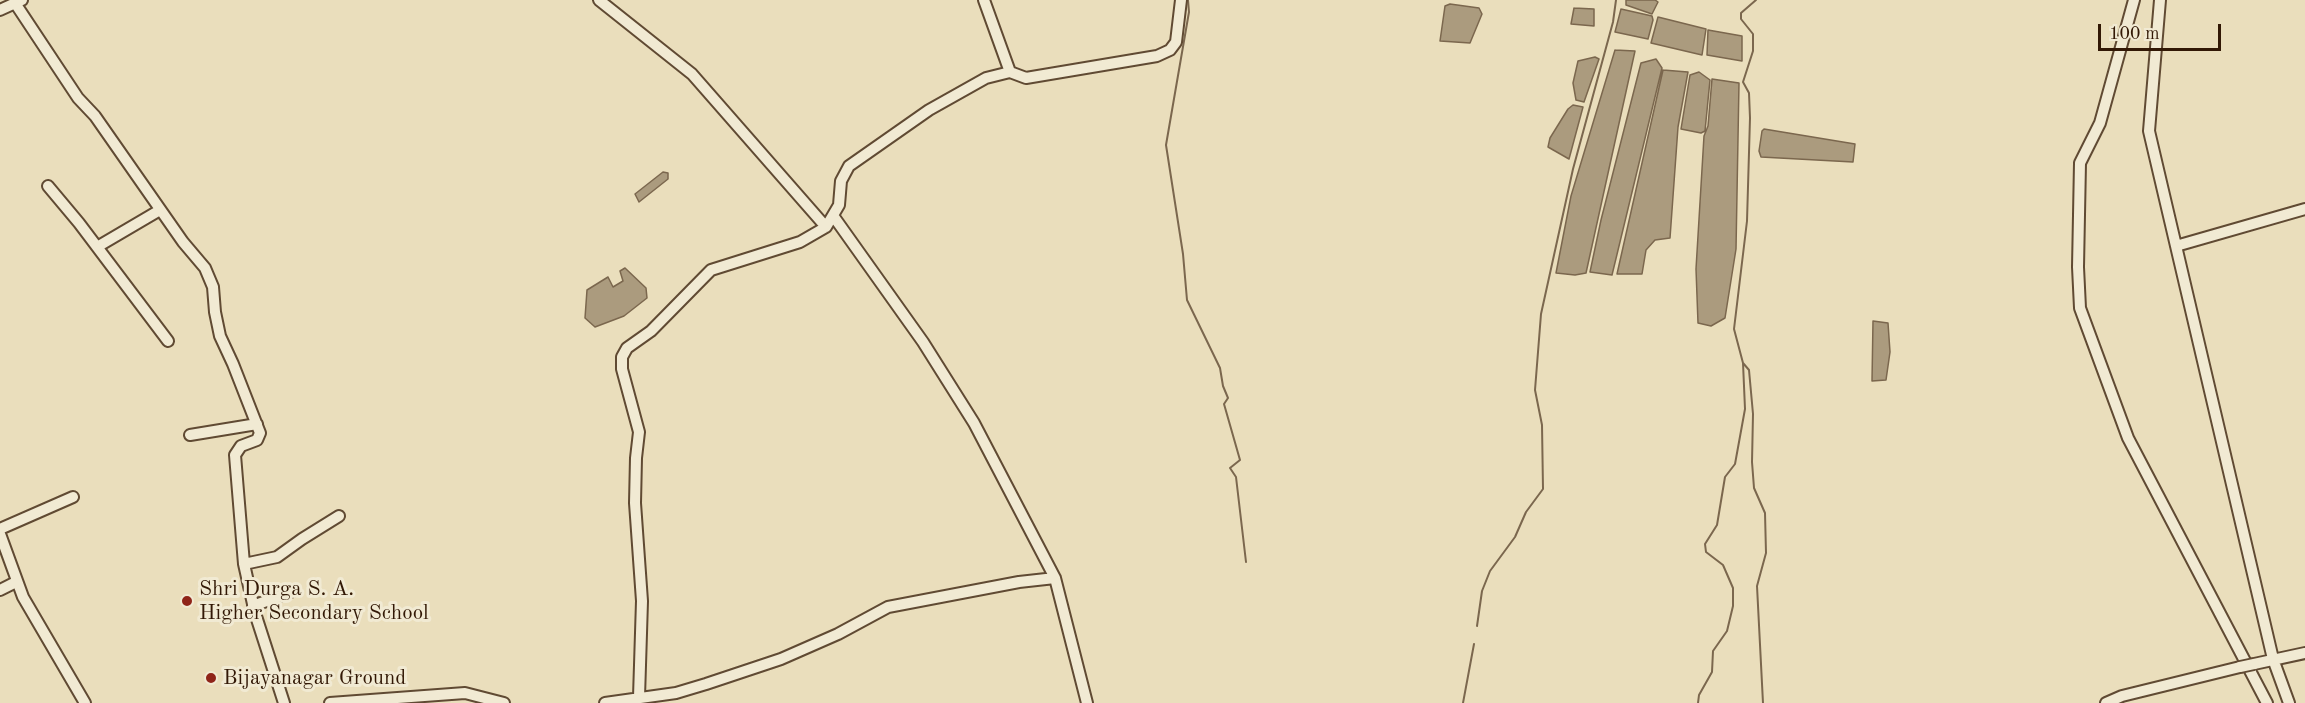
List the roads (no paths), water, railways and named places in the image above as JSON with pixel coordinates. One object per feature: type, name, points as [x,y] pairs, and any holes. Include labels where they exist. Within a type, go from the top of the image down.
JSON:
[{"type":"street","points":[[599,0],[693,74],[826,227]]},
{"type":"street","points":[[984,0],[1010,72]]},
{"type":"street","points":[[639,697],[642,601],[635,503],[639,432],[622,369],[622,357],[627,348],[651,331],[711,270],[800,242],[826,227],[834,217],[839,205],[841,181],[849,166],[929,110],[986,78],[1010,72],[1026,78],[1157,56],[1170,50],[1176,42],[1181,0]]},
{"type":"street","points":[[2134,0],[2100,123],[2080,163],[2078,267],[2080,308],[2128,438],[2267,703]]},
{"type":"street","points":[[2160,0],[2149,131],[2273,659],[2289,703]]},
{"type":"street","points":[[0,10],[19,2],[78,98],[95,117],[183,242],[205,268],[213,287],[220,336],[257,424],[260,437],[241,446],[236,455],[244,564],[253,606],[284,703]]},
{"type":"street","points":[[48,186],[168,341]]},
{"type":"street","points":[[2176,246],[2305,209]]},
{"type":"street","points":[[97,247],[160,210]]},
{"type":"street","points":[[834,217],[923,342],[974,423],[1055,578],[1087,703]]},
{"type":"street","points":[[190,435],[257,424]]},
{"type":"street","points":[[0,529],[73,497]]},
{"type":"street","points":[[244,564],[277,557],[302,538],[339,516]]},
{"type":"street","points":[[0,534],[23,597],[85,703]]},
{"type":"street","points":[[605,703],[676,693],[781,659],[838,634],[888,608],[1019,582],[1055,578]]},
{"type":"street","points":[[0,590],[16,582]]},
{"type":"street","points":[[253,606],[293,591]]},
{"type":"street","points":[[2106,703],[2122,696],[2305,653]]},
{"type":"street","points":[[330,703],[465,693],[504,703]]},
{"type":"waterway","points":[[1188,0],[1189,12],[1166,145],[1183,254],[1187,300],[1220,368],[1228,398],[1224,404],[1240,460],[1230,468],[1236,477],[1246,562]]},
{"type":"waterway","points":[[1477,626],[1482,591],[1490,571],[1515,537],[1526,512],[1543,489],[1542,425],[1535,390],[1541,314],[1573,169],[1613,22],[1616,0]]},
{"type":"waterway","points":[[1698,703],[1699,695],[1712,672],[1713,651],[1727,631],[1733,606],[1733,588],[1723,565],[1706,552],[1705,544],[1717,525],[1725,477],[1735,464],[1745,409],[1743,363],[1734,329],[1747,221],[1750,118],[1749,93],[1743,82],[1753,51],[1753,34],[1741,19],[1741,13],[1756,0]]},
{"type":"waterway","points":[[1743,363],[1749,370],[1753,414],[1754,488],[1765,513],[1766,553],[1757,586],[1763,703]]},
{"type":"waterway","points":[[1463,703],[1474,644]]},
{"type":"place","name":"Shri Durga S. A. Higher Secondary School","points":[[187,601]]},
{"type":"place","name":"Bijayanagar Ground","points":[[211,678]]}]
